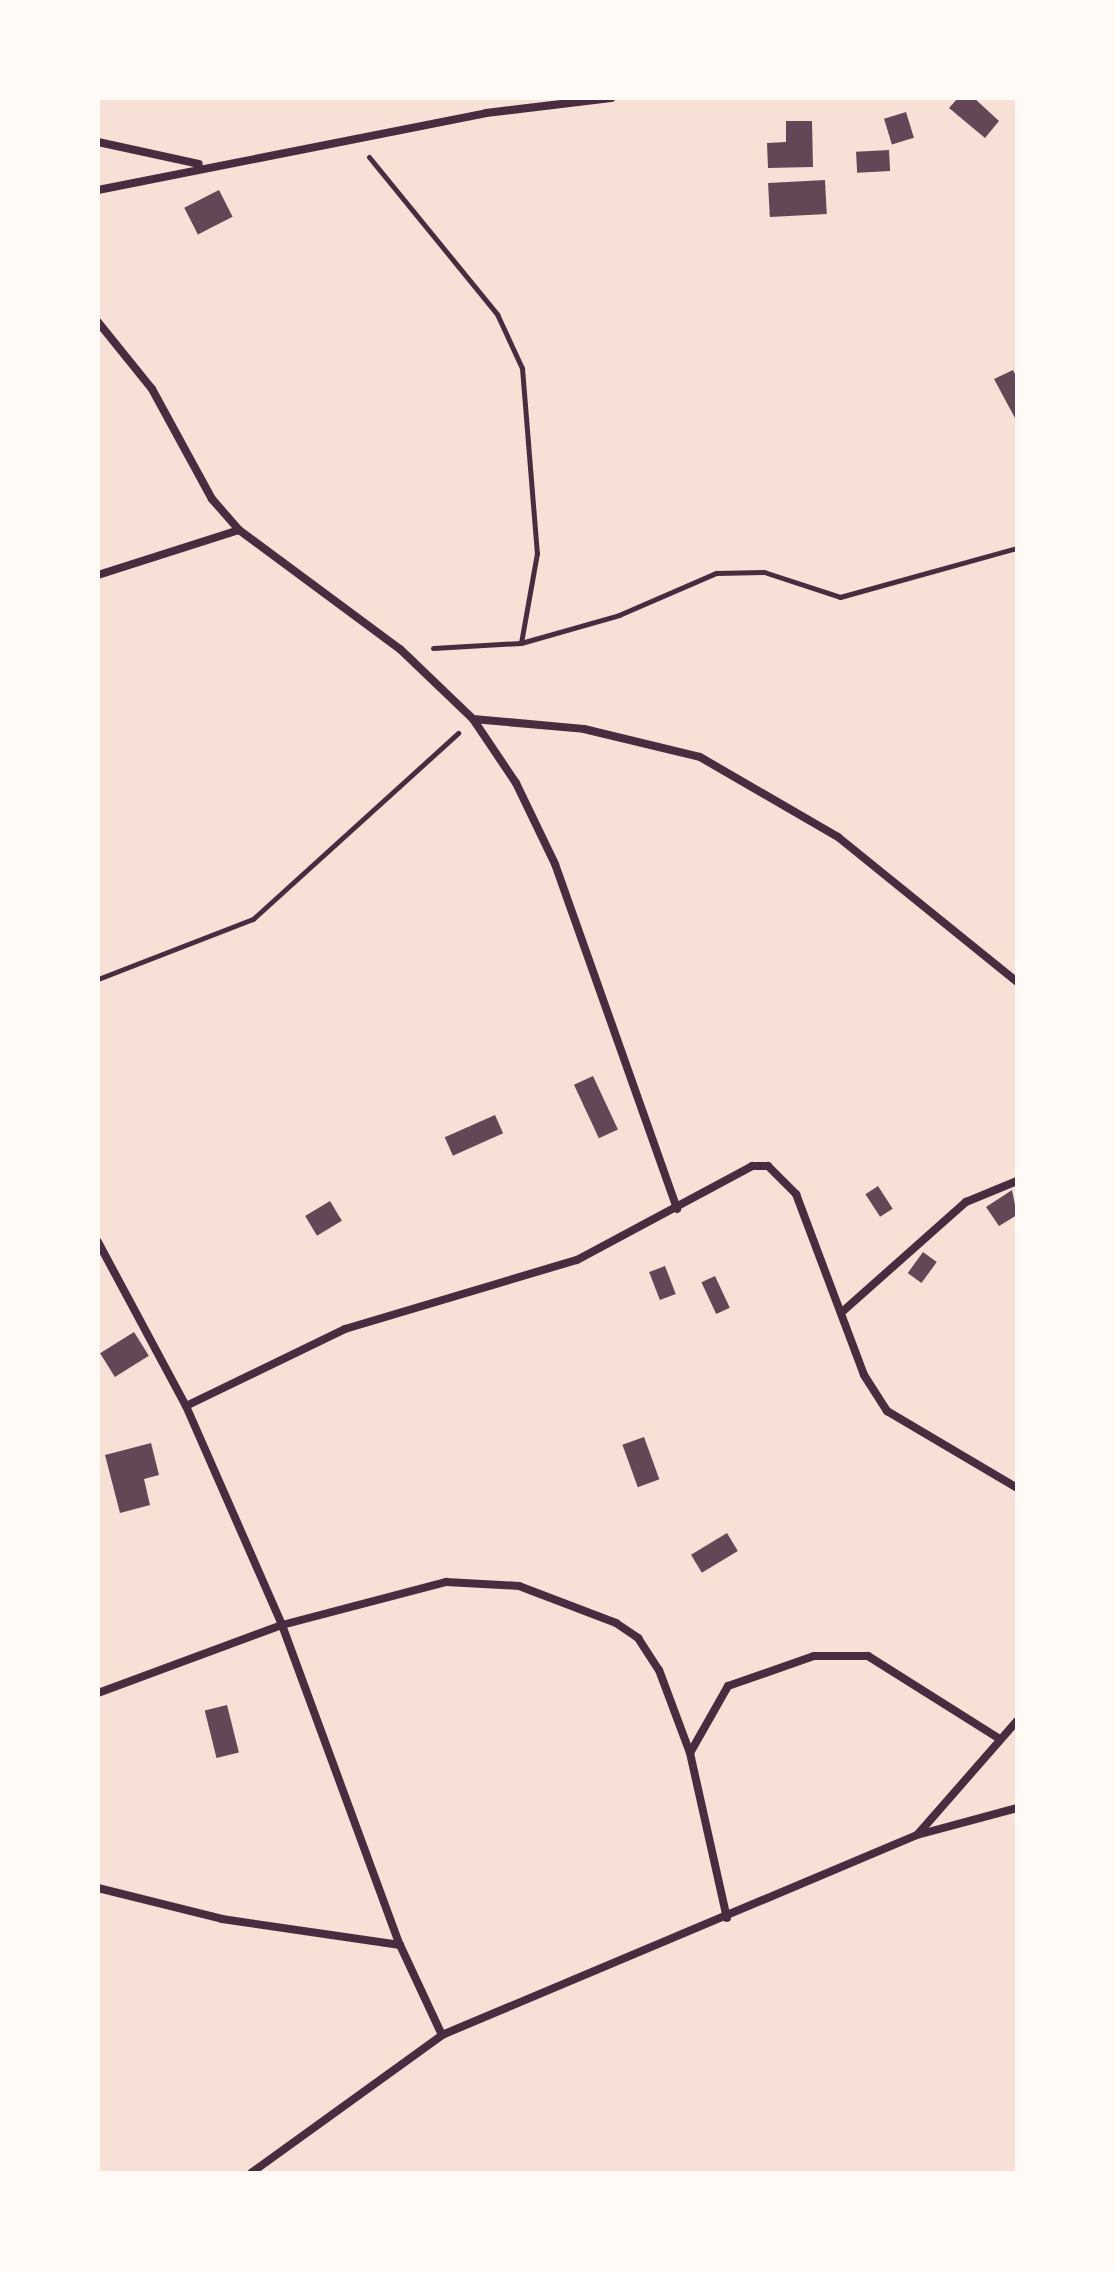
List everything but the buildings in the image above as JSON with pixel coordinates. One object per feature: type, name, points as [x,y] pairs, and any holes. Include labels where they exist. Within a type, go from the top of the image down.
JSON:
[{"type":"street","points":[[98,190],[203,165],[611,98]]},
{"type":"street","points":[[98,142],[203,165]]},
{"type":"street","points":[[98,322],[152,389],[212,499],[239,530],[400,649],[473,719],[516,783],[555,864],[677,1209]]},
{"type":"street","points":[[98,575],[239,530]]},
{"type":"street","points":[[473,719],[584,729],[700,757],[838,837],[1017,982]]},
{"type":"street","points":[[186,1406],[345,1329],[577,1260],[752,1166],[768,1166],[796,1194],[864,1375],[887,1411],[1017,1488]]},
{"type":"street","points":[[842,1312],[966,1202],[1017,1181]]},
{"type":"street","points":[[98,1242],[186,1406],[282,1625],[400,1945],[442,2035]]},
{"type":"street","points":[[98,1693],[282,1625],[446,1582],[519,1586],[638,1638],[659,1670],[690,1753],[727,1918]]},
{"type":"street","points":[[690,1753],[728,1686],[814,1656],[868,1656],[1000,1739]]},
{"type":"street","points":[[917,1835],[1017,1721]]},
{"type":"street","points":[[251,2173],[442,2035],[727,1918],[917,1835],[1017,1808]]},
{"type":"street","points":[[98,1888],[222,1919],[400,1945]]},
{"type":"path","points":[[353,139],[497,314],[522,368],[537,553],[521,643]]},
{"type":"path","points":[[400,649],[521,643],[619,615],[716,573],[764,572],[840,597],[1017,548]]},
{"type":"path","points":[[98,979],[253,919],[473,719]]}]
